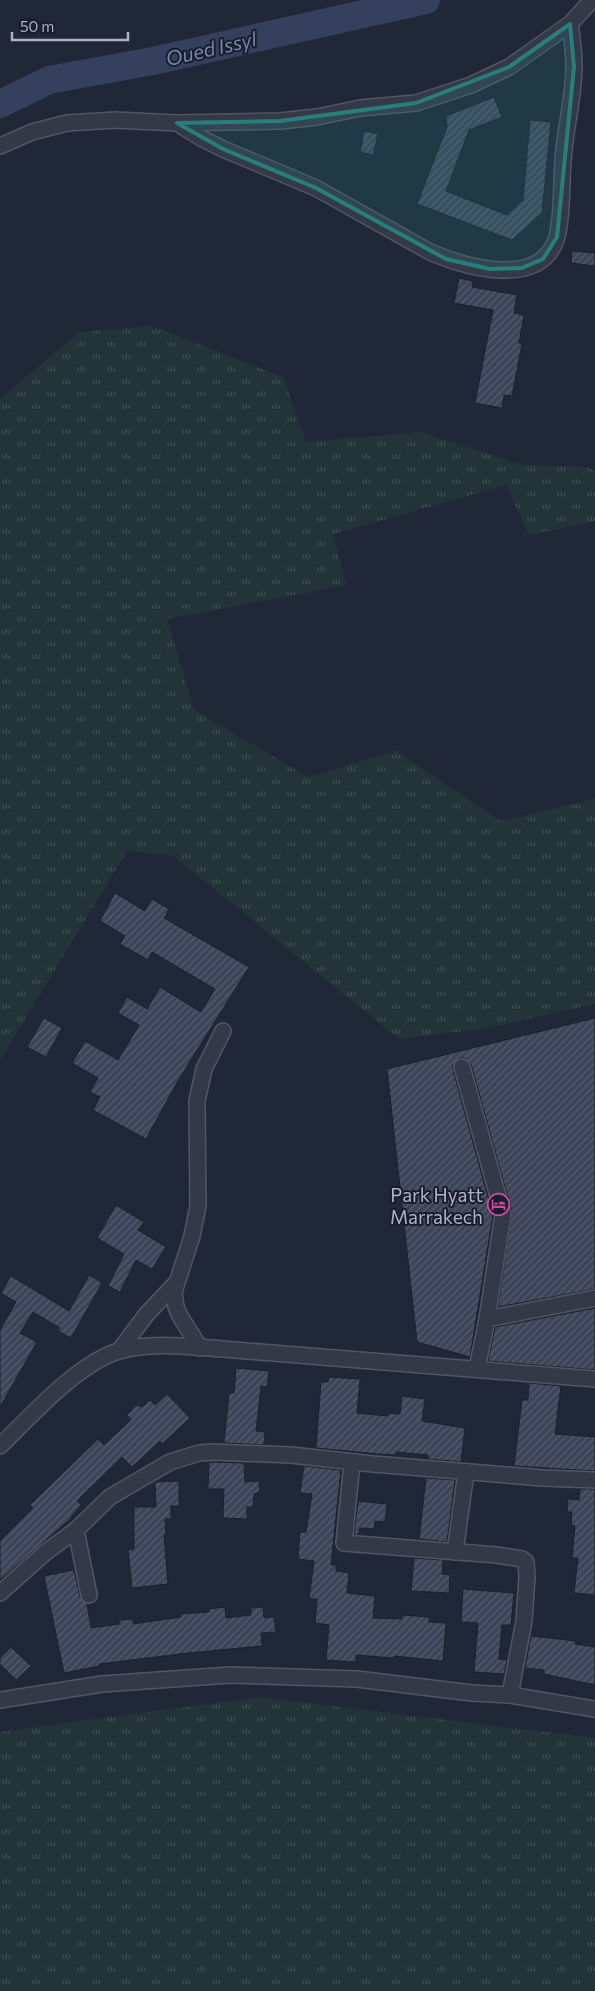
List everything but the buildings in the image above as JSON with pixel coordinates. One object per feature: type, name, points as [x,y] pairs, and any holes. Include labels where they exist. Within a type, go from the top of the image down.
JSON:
[{"type":"street","points":[[0,146],[32,132],[67,123],[116,120],[177,123],[280,121],[318,117],[360,108],[416,103],[471,85],[509,68],[570,24],[592,0]]},
{"type":"street","points":[[177,123],[203,139],[316,188],[430,252],[446,259],[490,270],[512,270],[530,266],[538,263],[551,250],[557,237],[560,219],[563,160],[574,67],[570,24]]},
{"type":"street","points":[[200,1348],[177,1309],[174,1292],[192,1236],[198,1206],[196,1113],[198,1092],[204,1069],[223,1031]]},
{"type":"street","points":[[462,1067],[504,1214],[477,1369]]},
{"type":"street","points":[[118,1351],[175,1284]]},
{"type":"street","points":[[487,1319],[595,1298]]},
{"type":"street","points":[[151,1310],[177,1309]]},
{"type":"street","points":[[0,1446],[67,1383],[87,1368],[118,1351],[150,1346],[200,1348],[595,1379]]},
{"type":"street","points":[[0,1593],[46,1552],[76,1530],[118,1492],[170,1462],[198,1453],[291,1455],[466,1472],[595,1480]]},
{"type":"street","points":[[352,1462],[344,1543],[497,1555],[522,1559],[526,1562],[527,1577],[524,1621],[510,1695]]},
{"type":"street","points":[[455,1552],[466,1472]]},
{"type":"street","points":[[76,1530],[90,1595]]},
{"type":"street","points":[[0,1700],[102,1684],[230,1675],[357,1680],[472,1693],[510,1695],[595,1709]]},
{"type":"highlighted area","points":[[570,24],[574,67],[557,237],[543,259],[522,268],[490,269],[446,259],[316,188],[223,149],[177,123],[280,121],[416,103],[509,67]]},
{"type":"green space","points":[[152,326],[283,377],[306,442],[420,432],[523,465],[587,467],[595,471],[595,521],[529,535],[506,485],[333,534],[346,585],[167,619],[194,710],[308,777],[396,751],[501,821],[595,799],[595,1004],[488,1028],[399,1039],[172,855],[127,851],[0,1060],[0,399],[79,332]]},
{"type":"green space","points":[[259,1697],[595,1738],[595,1991],[0,1991],[0,1732]]},
{"type":"waterway","name":"Oued Issyl","points":[[0,104],[49,80],[153,61],[426,0]]},
{"type":"place","name":"Park Hyatt Marrakech","points":[[499,1205]]}]
